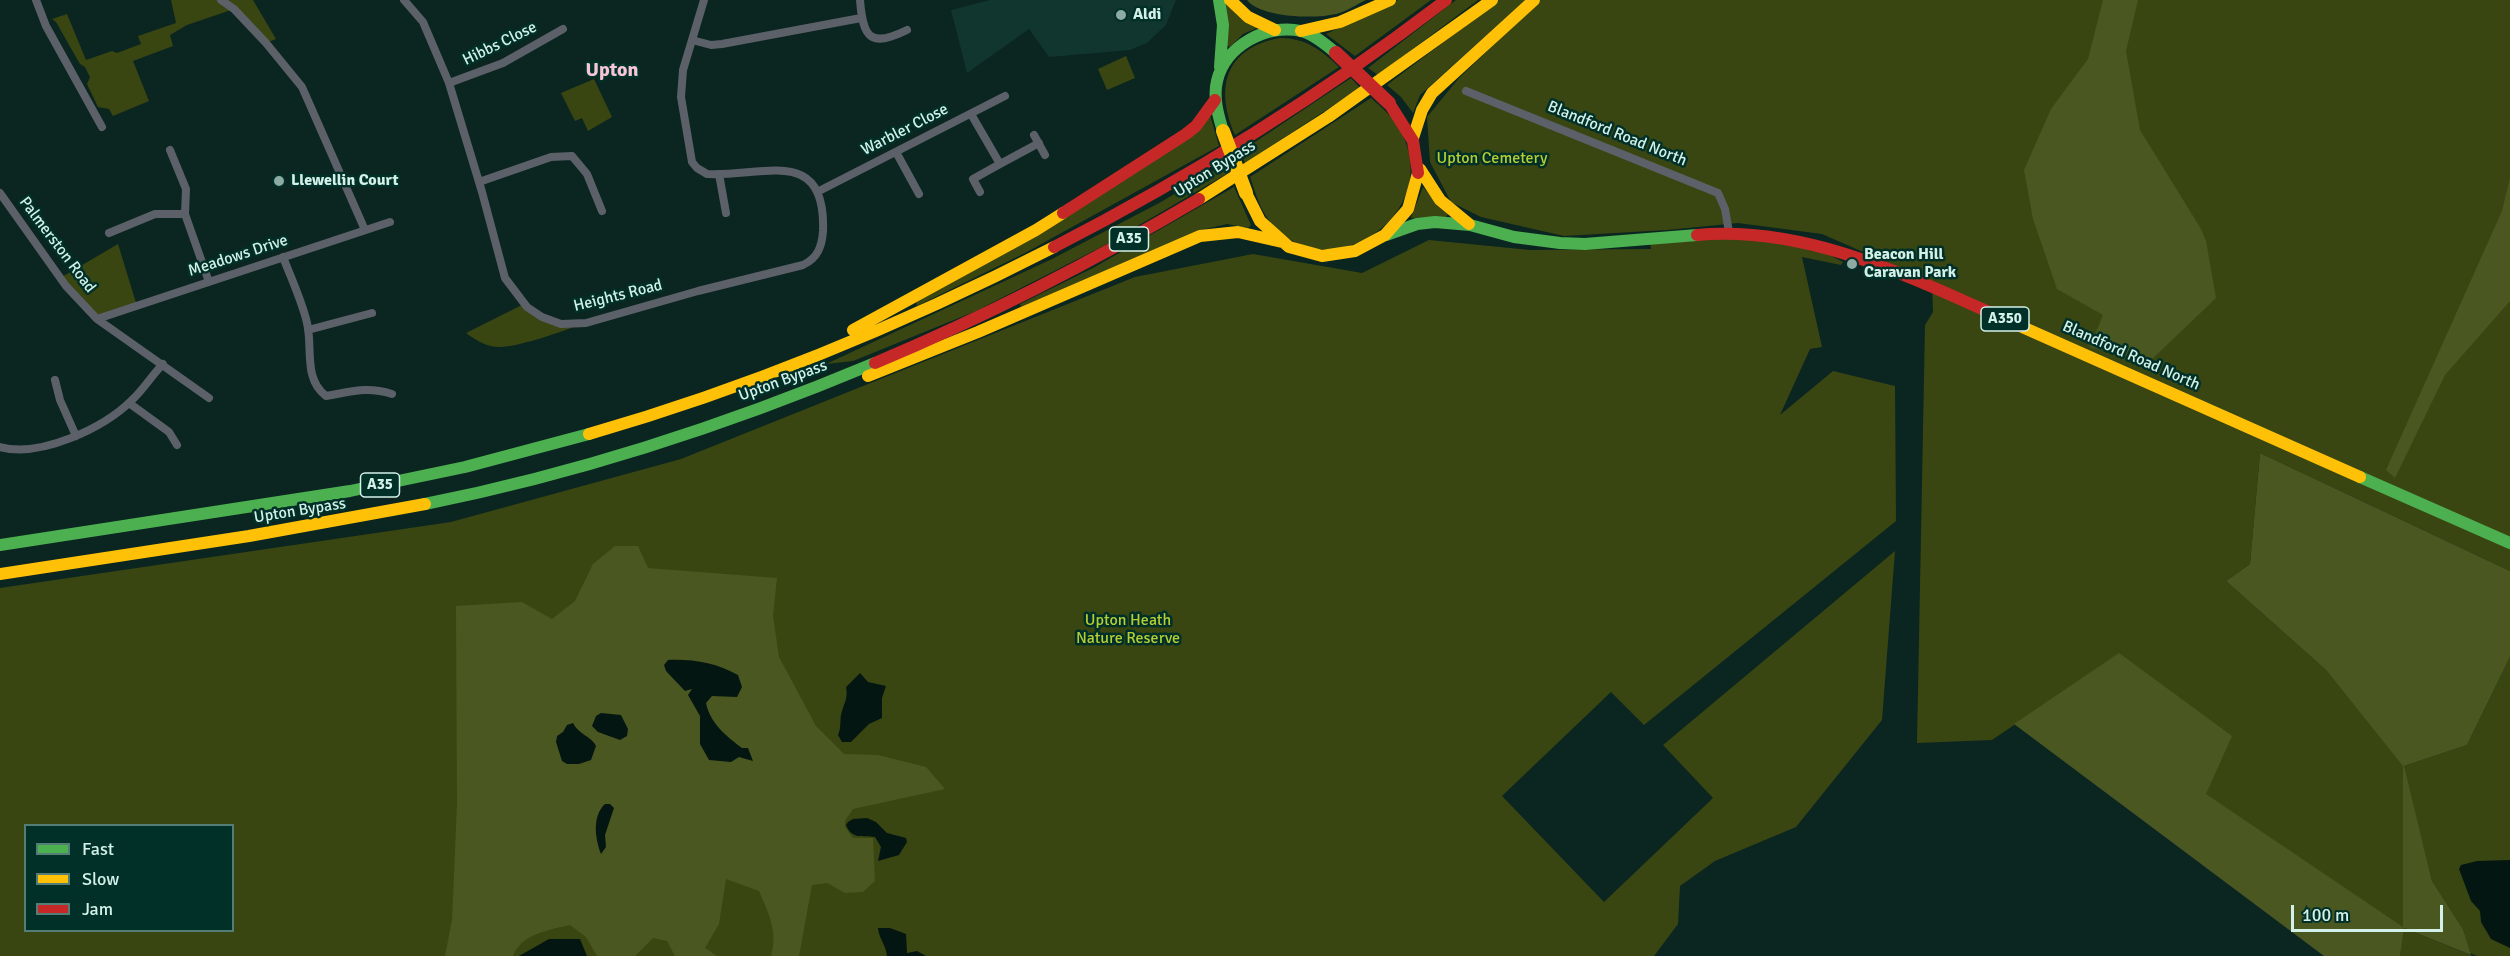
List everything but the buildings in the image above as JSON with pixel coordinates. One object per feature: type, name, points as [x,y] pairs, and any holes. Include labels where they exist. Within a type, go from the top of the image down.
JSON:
[{"type":"main road","points":[[1219,0],[1223,25],[1223,50],[1215,100],[1223,131],[1246,193],[1260,222],[1282,242],[1303,252],[1334,256],[1357,251],[1386,235],[1414,198],[1420,169],[1413,138],[1403,119],[1336,53],[1319,39],[1301,31]]},
{"type":"main road","points":[[1230,0],[1248,17],[1275,30],[1301,31],[1340,22],[1390,0]]},
{"type":"main road","name":"Upton Bypass","points":[[0,545],[224,513],[410,479],[500,458],[590,433],[751,380],[912,315],[1088,231],[1229,151],[1292,112],[1344,77],[1446,0]]},
{"type":"main road","name":"Upton Bypass","points":[[0,574],[282,532],[401,510],[554,474],[733,416],[831,380],[923,342],[1027,294],[1094,259],[1191,203],[1319,123],[1492,0]]},
{"type":"main road","points":[[1413,138],[1422,110],[1432,93],[1534,0]]},
{"type":"main road","points":[[1219,74],[1242,44],[1275,30]]},
{"type":"main road","name":"A35","points":[[751,380],[813,348],[855,330],[1036,230],[1186,134],[1196,126],[1215,100]]},
{"type":"main road","name":"Blandford Road North","points":[[1420,169],[1440,200],[1470,225]]},
{"type":"main road","name":"Blandford Road North","points":[[1386,235],[1417,224],[1435,222],[1470,225],[1514,237],[1585,244],[1729,232],[1796,240],[1847,254],[1873,264],[2248,425],[2510,543]]},
{"type":"main road","name":"A35","points":[[733,416],[811,396],[875,374],[1200,236],[1238,232],[1282,242]]},
{"type":"street","points":[[36,0],[46,26],[102,127]]},
{"type":"street","points":[[221,0],[234,9],[266,43],[302,87],[365,230]]},
{"type":"street","name":"Heights Road","points":[[404,0],[423,22],[449,83],[505,278],[527,307],[542,317],[561,324],[586,323],[808,262],[817,255],[822,240],[823,214],[819,191]]},
{"type":"street","points":[[704,0],[683,70],[681,97],[694,166],[707,174],[792,171],[806,177],[819,191]]},
{"type":"street","points":[[860,0],[861,18],[868,34],[878,39],[889,39],[907,30]]},
{"type":"street","points":[[692,40],[711,45],[722,44],[861,18]]},
{"type":"street","name":"Hibbs Close","points":[[449,83],[503,63],[562,29]]},
{"type":"street","name":"Blandford Road North","points":[[1466,91],[1718,193],[1725,209],[1729,232]]},
{"type":"street","name":"Warbler Close","points":[[819,191],[1005,96]]},
{"type":"street","points":[[972,114],[1000,164]]},
{"type":"street","points":[[980,192],[973,179],[1000,164],[1036,139],[1045,155]]},
{"type":"street","points":[[170,150],[183,178],[186,189],[185,214],[208,282]]},
{"type":"street","points":[[896,152],[919,194]]},
{"type":"street","points":[[479,182],[551,157],[572,156],[587,174],[602,211]]},
{"type":"street","points":[[719,174],[726,213]]},
{"type":"street","name":"Palmerston Road","points":[[0,193],[66,286],[97,319],[209,398]]},
{"type":"street","points":[[109,233],[155,214],[185,214]]},
{"type":"street","name":"Meadows Drive","points":[[97,319],[390,222]]},
{"type":"street","points":[[283,257],[308,327],[312,379],[318,391],[326,396],[356,389],[392,394]]},
{"type":"street","points":[[308,327],[372,313]]},
{"type":"street","points":[[0,447],[10,450],[28,448],[76,436],[117,414],[162,364]]},
{"type":"street","points":[[55,380],[60,400],[76,436]]},
{"type":"street","points":[[129,403],[169,432],[177,445]]},
{"type":"shaded area","points":[[990,0],[1176,0],[1166,25],[1147,43],[1130,50],[1049,57],[1029,29],[967,73],[951,10]]},
{"type":"shaded area","points":[[668,660],[704,663],[721,667],[738,675],[742,687],[737,697],[712,696],[706,703],[715,723],[742,748],[748,748],[753,761],[739,757],[731,762],[709,760],[700,744],[700,716],[688,695],[692,689],[685,691],[666,671],[664,665]]},
{"type":"shaded area","points":[[860,673],[868,682],[886,686],[882,698],[882,718],[869,724],[851,742],[842,742],[838,735],[846,687]]},
{"type":"shaded area","points":[[601,713],[621,715],[628,729],[627,736],[620,740],[598,732],[592,726],[596,716]]},
{"type":"shaded area","points":[[573,723],[596,746],[591,760],[579,764],[567,764],[562,761],[556,742],[557,736],[567,725]]},
{"type":"shaded area","points":[[605,804],[610,804],[614,808],[605,835],[606,847],[601,854],[597,841],[596,821]]},
{"type":"shaded area","points":[[867,818],[876,822],[887,833],[906,838],[907,842],[899,855],[878,861],[881,847],[875,837],[854,835],[848,830],[846,825],[848,822],[853,819]]},
{"type":"shaded area","points":[[2510,860],[2510,948],[2491,939],[2481,922],[2480,911],[2471,901],[2459,869],[2461,865],[2477,861]]},
{"type":"shaded area","points":[[878,928],[890,928],[906,934],[907,953],[917,951],[926,956],[887,956]]},
{"type":"shaded area","points":[[549,939],[580,939],[587,956],[519,956]]},
{"type":"green space","points":[[171,0],[253,0],[276,39],[266,43],[234,9],[187,25],[170,35],[173,46],[133,61],[149,101],[113,116],[109,109],[98,107],[87,84],[90,77],[85,67],[80,64],[56,22],[52,19],[67,14],[86,60],[112,51],[117,53],[141,44],[138,36],[176,23]]},
{"type":"green space","points":[[1247,0],[1366,0],[1336,14],[1302,17],[1276,14],[1254,6]]},
{"type":"green space","points":[[1398,0],[1431,0],[1355,56],[1326,34]]},
{"type":"green space","points":[[1456,0],[1478,0],[1378,75],[1368,68]]},
{"type":"green space","points":[[1499,0],[1525,0],[1420,95],[1413,113],[1401,97],[1387,85]]},
{"type":"green space","name":"Upton Cemetery","points":[[1541,0],[2510,0],[2510,571],[2260,453],[2250,564],[2226,581],[2326,670],[2404,766],[2467,745],[2510,657],[2510,956],[2477,956],[2470,953],[2463,929],[2432,881],[2404,769],[2404,928],[2473,956],[2400,956],[2403,928],[2205,794],[2119,654],[1992,740],[1917,743],[1925,325],[1933,312],[1932,282],[1822,234],[1738,223],[1564,236],[1481,217],[1451,202],[1430,162],[1427,117],[1459,78]]},
{"type":"green space","points":[[2103,0],[2138,0],[2126,51],[2140,130],[2201,229],[2206,241],[2216,298],[2149,362],[2090,347],[2103,315],[2057,289],[2033,219],[2024,170],[2051,109],[2088,59]]},
{"type":"green space","points":[[1223,2],[1257,28],[1243,34],[1230,47],[1226,45]]},
{"type":"green space","points":[[1280,38],[1298,40],[1313,46],[1339,67],[1235,135],[1226,102],[1229,73],[1236,61],[1247,51],[1261,43]]},
{"type":"green space","points":[[1126,56],[1135,78],[1107,90],[1098,69]]},
{"type":"green space","points":[[1351,78],[1360,88],[1245,163],[1240,152]]},
{"type":"green space","points":[[594,79],[612,117],[588,131],[582,118],[575,121],[561,93]]},
{"type":"green space","points":[[1371,98],[1399,128],[1410,160],[1407,190],[1394,216],[1372,235],[1345,247],[1317,249],[1289,239],[1266,216],[1250,177]]},
{"type":"green space","points":[[1210,115],[1219,146],[1025,253],[917,306],[916,302]]},
{"type":"green space","points":[[1226,163],[1230,172],[1105,245],[976,311],[853,361],[826,364],[1052,259],[1161,202]]},
{"type":"green space","points":[[2510,178],[2510,301],[2445,375],[2395,478],[2386,470],[2502,211]]},
{"type":"green space","points":[[1234,187],[1251,225],[1248,228],[1227,224],[1201,230],[1021,307],[1020,304],[1093,268]]},
{"type":"green space","points":[[1423,187],[1448,214],[1446,217],[1411,218]]},
{"type":"green space","name":"Upton Heath Nature Reserve","points":[[1726,236],[1820,250],[1843,262],[1841,265],[1802,257],[1822,347],[1810,349],[1780,415],[1833,371],[1895,386],[1896,521],[1644,725],[1611,692],[1502,796],[1604,902],[1713,798],[1663,745],[1895,551],[1882,720],[1796,827],[1715,861],[1680,886],[1678,924],[1654,956],[0,956],[0,588],[451,522],[681,459],[1135,277],[1253,254],[1362,273],[1429,240],[1530,250],[1651,249],[1650,241]]},
{"type":"green space","points":[[118,244],[137,306],[97,319],[60,278]]},
{"type":"green space","points":[[524,304],[542,317],[581,324],[529,342],[500,347],[482,343],[466,333]]},
{"type":"green space","points":[[2260,453],[2510,571],[2510,657],[2467,745],[2404,766],[2432,881],[2463,929],[2471,955],[2404,928],[2400,956],[2324,956],[2014,724],[2119,653],[2232,736],[2206,794],[2403,927],[2403,766],[2326,670],[2226,581],[2250,564]]},
{"type":"green space","points":[[615,546],[638,546],[648,568],[777,578],[773,616],[779,657],[816,726],[844,754],[878,755],[926,767],[945,789],[853,809],[845,821],[845,827],[853,838],[873,838],[875,881],[863,892],[845,893],[827,883],[812,885],[799,956],[771,956],[773,931],[759,891],[726,879],[719,924],[705,948],[717,956],[675,956],[667,941],[653,938],[635,956],[597,956],[586,937],[570,925],[545,931],[529,938],[522,943],[513,956],[445,956],[452,920],[457,805],[456,606],[522,602],[552,619],[575,601],[593,564]]},
{"type":"traffic: fast","points":[[1219,0],[1223,25],[1220,67]]},
{"type":"traffic: fast","points":[[1223,131],[1216,100],[1217,81],[1229,57],[1249,40],[1262,34],[1288,29],[1306,32],[1336,53]]},
{"type":"traffic: fast","points":[[1386,235],[1417,224],[1435,222],[1470,225],[1514,237],[1560,243],[1585,244],[1697,235]]},
{"type":"traffic: fast","points":[[425,504],[539,478],[653,445],[766,406],[875,363]]},
{"type":"traffic: fast","points":[[0,545],[350,491],[465,467],[589,434]]},
{"type":"traffic: fast","points":[[2360,477],[2510,543]]},
{"type":"traffic: slow","points":[[1230,0],[1248,17],[1275,30]]},
{"type":"traffic: slow","points":[[1301,31],[1340,22],[1390,0]]},
{"type":"traffic: slow","points":[[1199,199],[1328,117],[1492,0]]},
{"type":"traffic: slow","points":[[1413,138],[1422,110],[1432,93],[1534,0]]},
{"type":"traffic: slow","points":[[1223,131],[1246,193]]},
{"type":"traffic: slow","points":[[1420,169],[1440,200],[1469,224]]},
{"type":"traffic: slow","points":[[1246,193],[1260,221],[1289,247],[1322,256],[1355,251],[1385,235],[1408,209],[1418,173]]},
{"type":"traffic: slow","points":[[853,330],[1063,213]]},
{"type":"traffic: slow","points":[[868,376],[978,332],[1200,236],[1238,232],[1282,242]]},
{"type":"traffic: slow","points":[[589,434],[708,396],[826,352],[941,302],[1054,247]]},
{"type":"traffic: slow","points":[[2020,326],[2360,477]]},
{"type":"traffic: slow","points":[[0,574],[249,536],[425,504]]},
{"type":"traffic: jam","points":[[1054,247],[1206,163],[1352,69],[1446,0]]},
{"type":"traffic: jam","points":[[1336,53],[1389,103]]},
{"type":"traffic: jam","points":[[1063,213],[1186,134],[1196,126],[1215,100]]},
{"type":"traffic: jam","points":[[1389,103],[1413,141],[1418,173]]},
{"type":"traffic: jam","points":[[875,363],[1040,287],[1199,199]]},
{"type":"traffic: jam","points":[[1697,235],[1740,234],[1782,239],[1823,248],[1903,275],[2020,326]]},
{"type":"place","name":"Aldi","points":[[1121,15]]},
{"type":"place","name":"Llewellin Court","points":[[279,181]]},
{"type":"place","name":"Beacon Hill Caravan Park","points":[[1852,264]]},
{"type":"district","name":"Upton","points":[[612,71]]}]
